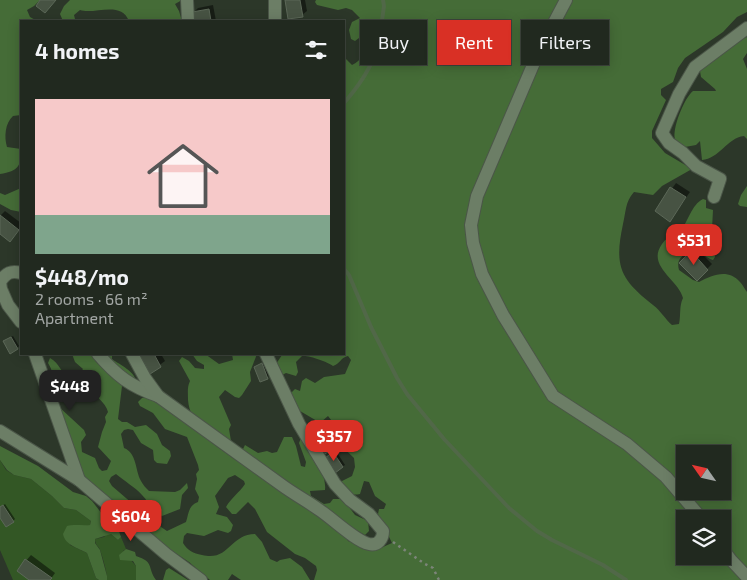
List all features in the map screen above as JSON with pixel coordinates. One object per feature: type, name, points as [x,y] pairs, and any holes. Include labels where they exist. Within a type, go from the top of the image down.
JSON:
[{"type":"street","points":[[187,0],[188,20]]},
{"type":"street","points":[[275,0],[275,20]]},
{"type":"street","points":[[566,0],[539,50],[477,196],[471,225],[473,243],[482,274],[503,315],[553,396],[627,444],[666,477],[694,510]]},
{"type":"street","points":[[714,197],[720,179],[696,166],[683,153],[668,143],[662,134],[679,94],[695,67],[747,28]]},
{"type":"street","points":[[20,273],[10,272],[5,274],[0,282],[8,305],[20,321]]},
{"type":"street","points":[[35,355],[79,480]]},
{"type":"street","points":[[99,355],[122,379],[136,388],[158,396],[284,487],[318,508],[348,532],[368,544],[375,544],[383,538],[383,531],[369,514],[350,500],[336,484],[299,424],[266,355]]},
{"type":"street","points":[[133,355],[145,378],[158,396]]},
{"type":"street","points":[[0,431],[79,480],[166,554],[201,580]]},
{"type":"street","points":[[731,558],[747,577]]},
{"type":"path","points":[[383,538],[406,550],[433,568],[439,580]]},
{"type":"green space","points":[[0,0],[40,0],[27,10],[30,17],[35,20],[20,20],[20,115],[13,116],[10,119],[6,130],[7,147],[20,149],[20,160],[18,167],[0,174]]},
{"type":"green space","points":[[70,0],[182,0],[175,4],[182,20],[128,20],[120,11],[80,10],[74,15],[75,19],[79,20],[63,20],[60,14]]},
{"type":"green space","points":[[316,0],[747,0],[747,12],[737,17],[723,32],[685,58],[678,68],[673,82],[661,89],[661,95],[666,100],[652,131],[652,138],[665,153],[692,169],[662,186],[653,195],[634,192],[626,207],[619,251],[622,270],[633,287],[656,307],[672,325],[679,324],[683,298],[676,285],[661,266],[658,252],[665,241],[680,231],[693,209],[703,199],[706,200],[706,208],[713,210],[712,229],[715,257],[713,260],[697,251],[691,250],[679,260],[679,270],[699,282],[715,275],[730,275],[740,282],[747,292],[747,580],[314,580],[317,570],[316,566],[295,554],[267,532],[255,509],[248,502],[236,514],[232,514],[226,507],[245,484],[244,481],[235,475],[228,478],[215,496],[219,507],[216,514],[227,517],[233,525],[231,531],[228,533],[218,530],[204,536],[187,533],[184,536],[183,543],[185,546],[189,550],[202,555],[218,555],[240,538],[255,534],[262,542],[270,559],[277,562],[290,558],[302,567],[310,580],[241,580],[232,574],[228,580],[210,580],[189,562],[151,537],[84,478],[58,406],[84,430],[86,435],[81,442],[82,452],[95,458],[102,471],[107,470],[111,461],[98,447],[106,422],[107,408],[87,385],[82,384],[62,390],[56,397],[46,390],[52,376],[48,363],[50,358],[71,378],[83,369],[75,362],[72,355],[91,355],[98,364],[102,362],[100,355],[112,355],[112,359],[130,371],[136,382],[126,383],[122,386],[118,419],[135,427],[146,425],[157,434],[162,445],[170,451],[171,456],[167,464],[157,463],[154,460],[153,450],[141,443],[133,430],[124,430],[121,434],[124,448],[134,458],[139,477],[149,491],[175,492],[187,483],[188,488],[182,495],[180,509],[162,516],[156,512],[142,495],[116,474],[111,477],[109,481],[112,486],[155,523],[167,531],[186,522],[191,508],[198,502],[199,497],[195,489],[196,474],[199,470],[187,437],[165,429],[153,413],[140,406],[138,402],[142,398],[162,404],[200,429],[212,443],[237,461],[241,461],[245,445],[258,453],[267,451],[272,453],[277,452],[284,437],[292,437],[301,466],[305,467],[306,462],[299,443],[301,438],[318,463],[324,476],[325,490],[310,491],[311,496],[324,504],[330,503],[333,499],[343,499],[355,515],[368,521],[369,531],[365,535],[352,528],[344,532],[348,541],[376,550],[392,543],[378,514],[379,509],[384,509],[386,504],[375,496],[369,482],[364,481],[360,494],[357,495],[349,493],[341,486],[342,481],[352,476],[355,467],[354,458],[331,436],[333,431],[338,429],[328,416],[321,422],[300,411],[291,393],[295,389],[300,391],[302,381],[306,378],[315,383],[324,377],[345,374],[351,360],[348,356],[333,366],[318,359],[302,356],[296,362],[298,372],[296,376],[286,373],[282,375],[276,364],[282,355],[345,355],[345,58],[352,65],[360,58],[360,65],[427,65],[427,20],[360,20],[360,37],[355,41],[351,39],[349,30],[352,22],[360,18],[352,10],[346,8],[338,10],[317,5],[315,2]]},
{"type":"green space","points":[[747,37],[747,53],[743,59],[747,69],[747,139],[744,136],[733,140],[713,156],[702,160],[700,141],[696,145],[685,147],[675,139],[675,128],[680,114],[686,100],[693,91],[716,91],[701,77],[700,71],[731,44]]},
{"type":"green space","points":[[747,186],[747,207],[740,206],[738,204],[741,195]]},
{"type":"green space","points":[[20,188],[20,212],[11,210],[0,204],[0,193],[5,195]]},
{"type":"green space","points":[[193,355],[206,355],[219,364],[233,360],[232,355],[257,355],[250,372],[251,381],[242,395],[239,398],[235,397],[225,390],[219,397],[231,425],[229,429],[231,441],[203,426],[193,416],[190,409],[188,388],[190,381],[179,361],[182,357],[195,368],[204,369],[204,365],[197,361]]},
{"type":"green space","points":[[0,446],[38,466],[73,492],[86,496],[106,519],[117,526],[121,537],[118,540],[111,534],[95,539],[95,543],[100,550],[107,580],[96,578],[87,553],[69,544],[64,538],[63,534],[67,526],[90,525],[91,521],[76,510],[64,508],[31,479],[14,475],[7,470],[0,460]]},
{"type":"green space","points":[[0,460],[6,470],[14,475],[31,479],[64,508],[76,510],[91,521],[90,525],[81,527],[72,525],[70,545],[87,553],[96,578],[99,580],[13,580],[0,550]]},
{"type":"green space","points":[[107,534],[111,534],[118,540],[121,537],[126,549],[123,551],[136,566],[136,580],[107,580],[103,560],[95,539],[104,537]]},
{"type":"green space","points":[[126,549],[135,552],[136,556],[148,563],[156,580],[136,580],[136,566],[133,561],[120,560],[119,555]]},
{"type":"green space","points":[[169,568],[188,580],[163,580],[166,570]]},
{"type":"building","points":[[40,0],[56,0],[45,13],[36,6]]},
{"type":"building","points":[[285,0],[300,0],[303,17],[288,19]]},
{"type":"building","points":[[209,9],[211,20],[193,20],[192,12]]},
{"type":"building","points":[[670,187],[686,197],[670,222],[655,211]]},
{"type":"building","points":[[0,215],[19,230],[10,242],[0,234]]},
{"type":"building","points":[[691,251],[708,270],[697,281],[679,263]]},
{"type":"building","points":[[11,337],[18,349],[10,354],[3,341]]},
{"type":"building","points":[[140,355],[155,355],[161,367],[150,374]]},
{"type":"building","points":[[262,363],[268,379],[260,382],[254,367]]},
{"type":"building","points":[[317,426],[333,449],[323,455],[307,432]]},
{"type":"building","points":[[333,452],[343,467],[335,473],[325,458]]},
{"type":"building","points":[[3,505],[14,522],[6,527],[0,518],[0,507]]},
{"type":"building","points":[[25,559],[52,578],[50,580],[29,580],[17,571]]},
{"type":"waterway","points":[[345,102],[369,69],[380,36],[383,0]]},
{"type":"waterway","points":[[345,270],[349,275],[371,327],[397,378],[407,394],[444,439],[509,508],[537,531],[603,565],[626,580]]}]
